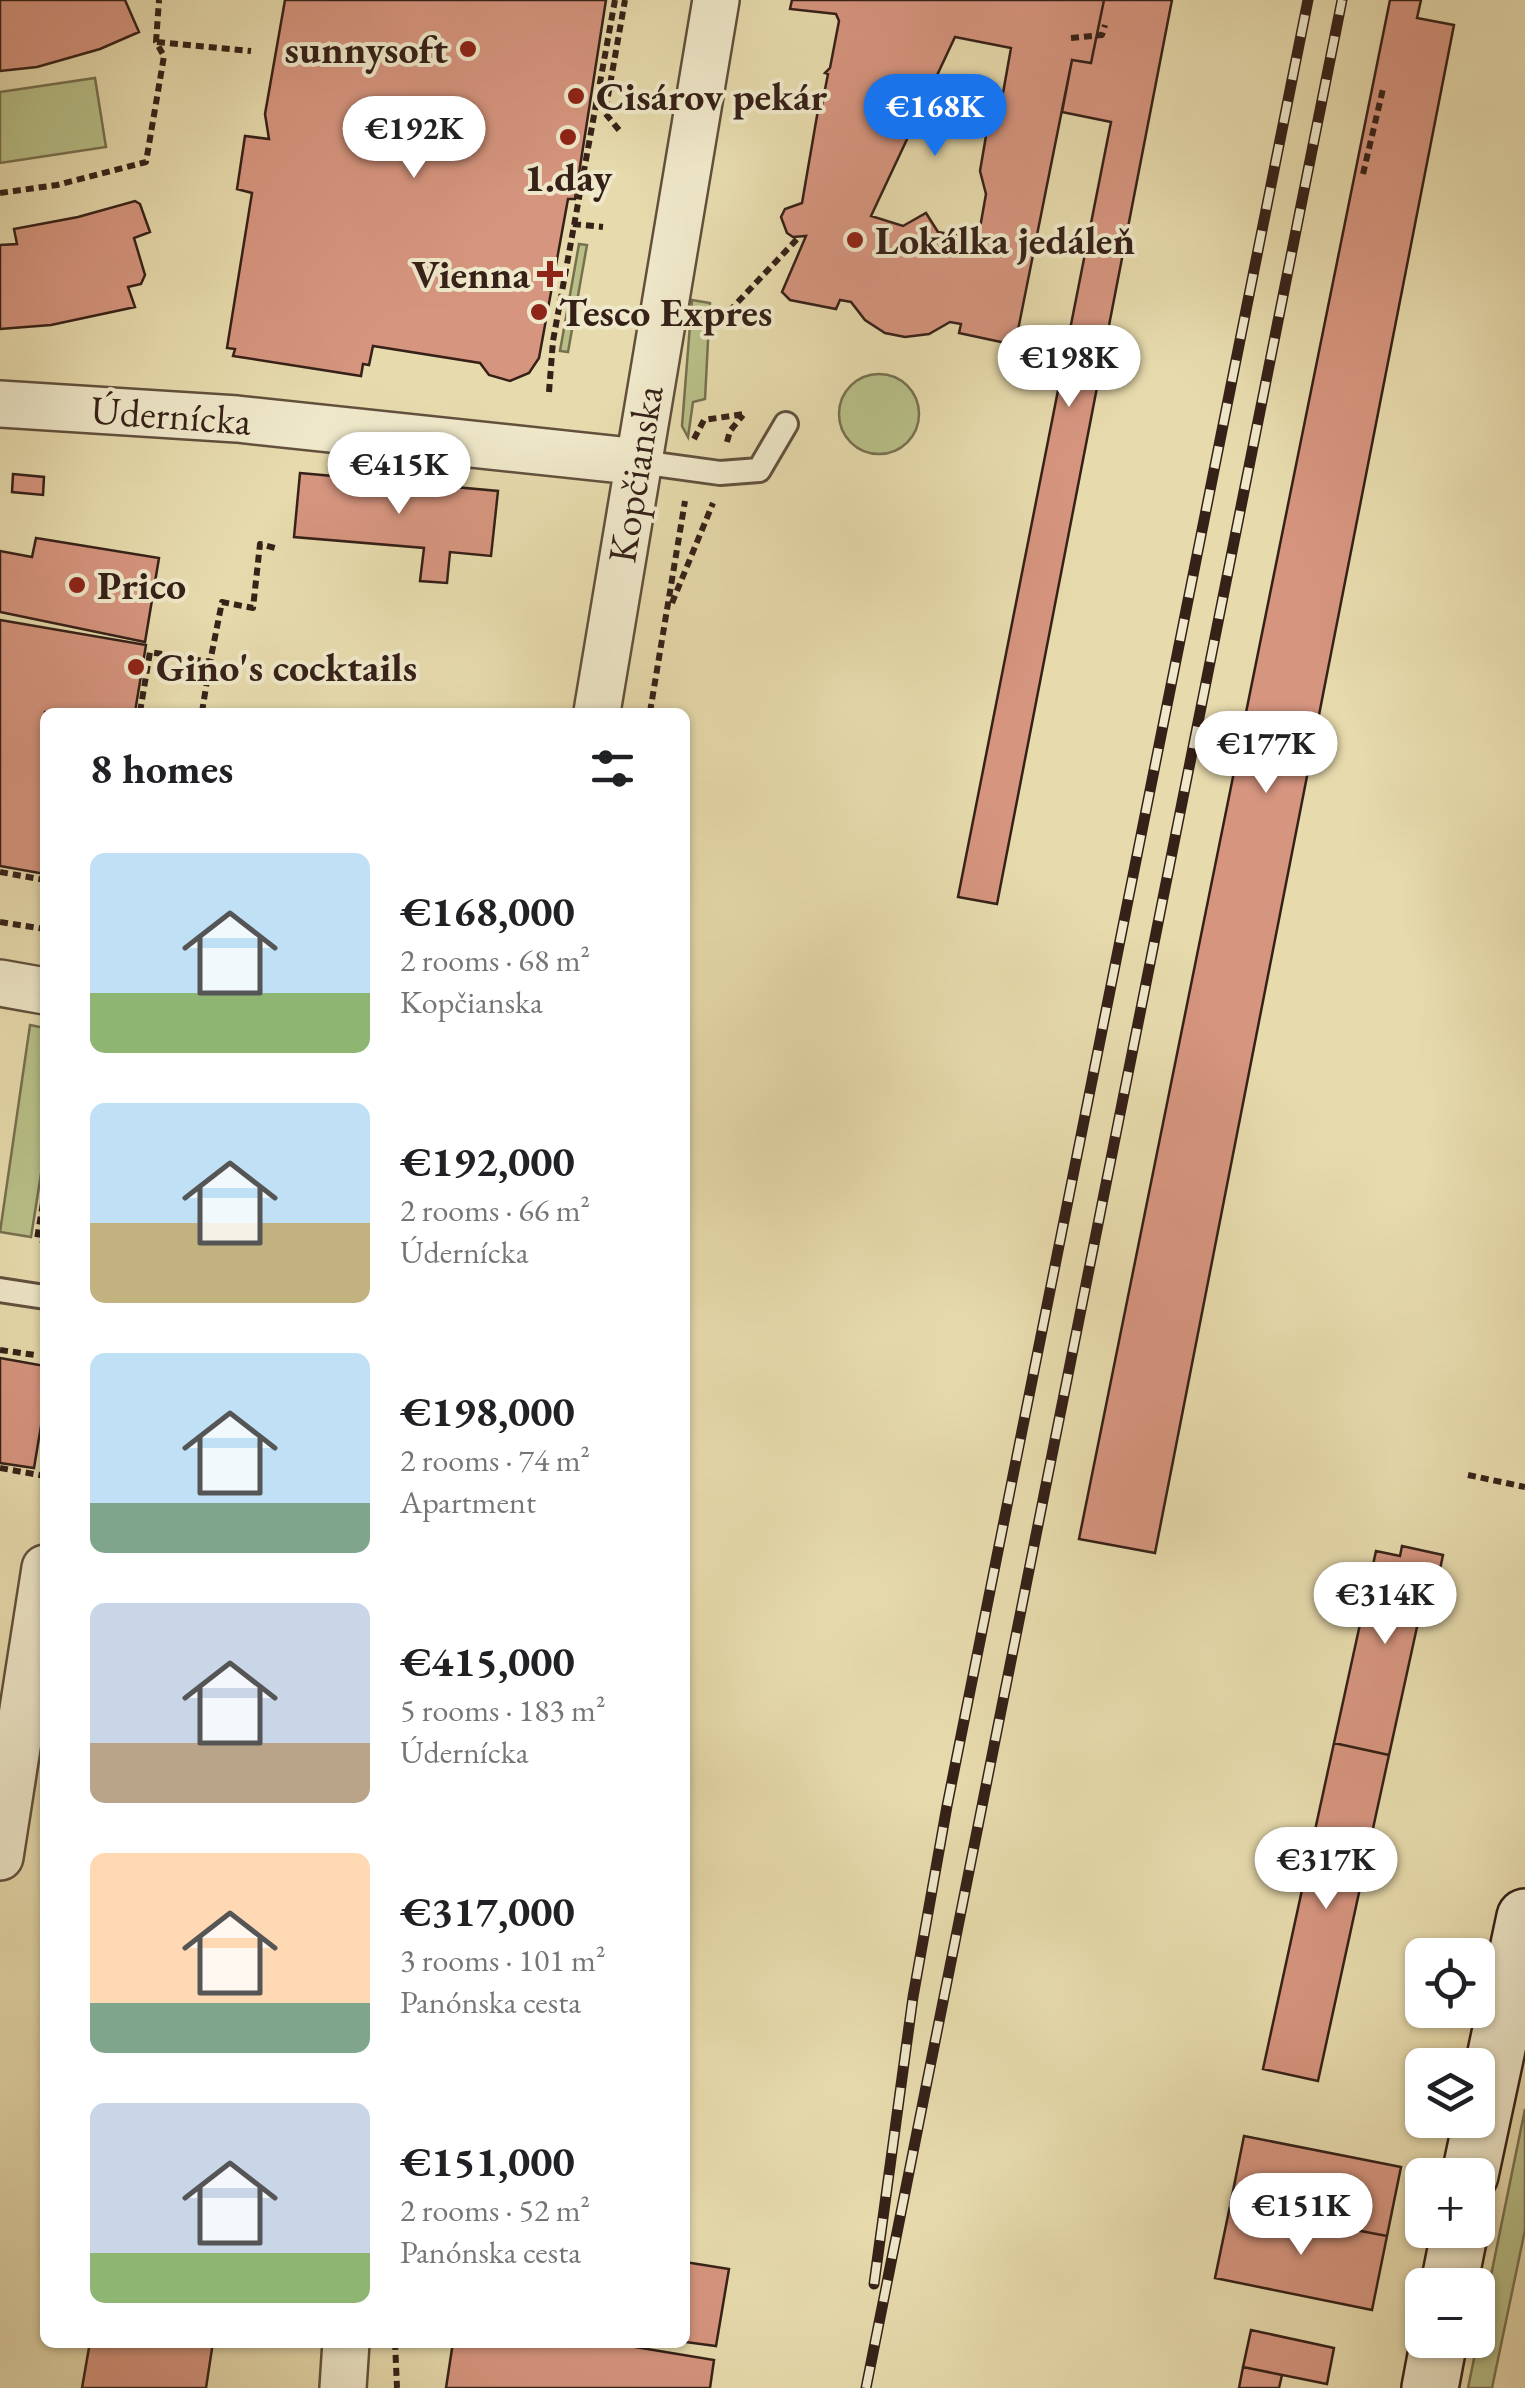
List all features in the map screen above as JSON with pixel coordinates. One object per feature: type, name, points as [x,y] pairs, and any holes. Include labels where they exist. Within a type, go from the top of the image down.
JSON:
[{"type":"main road","points":[[1474,2158],[1525,1917]]},
{"type":"main road","points":[[1430,2388],[1436,2358]]},
{"type":"street","name":"Kopčianska","points":[[598,708],[640,462],[651,369],[716,0]]},
{"type":"street","name":"Údernícka","points":[[0,404],[237,419],[640,462]]},
{"type":"street","points":[[0,983],[40,989]]},
{"type":"street","points":[[0,1857],[28,1796],[40,1635]]},
{"type":"street","points":[[343,2388],[346,2348]]},
{"type":"lane","points":[[640,462],[720,473],[759,470],[786,424]]},
{"type":"lane","points":[[0,1290],[40,1296]]},
{"type":"path","points":[[0,194],[57,185],[146,162],[164,56],[156,42],[159,0]]},
{"type":"path","points":[[550,392],[553,341],[615,0]]},
{"type":"path","points":[[619,130],[605,113],[625,0]]},
{"type":"path","points":[[1071,38],[1102,35],[1105,25]]},
{"type":"path","points":[[156,42],[250,50]]},
{"type":"path","points":[[1364,174],[1383,88]]},
{"type":"path","points":[[573,224],[604,227]]},
{"type":"path","points":[[720,320],[800,237]]},
{"type":"path","points":[[668,613],[711,512],[730,431],[744,414],[704,420],[694,439]]},
{"type":"path","points":[[651,708],[690,468]]},
{"type":"path","points":[[203,708],[222,602],[254,608],[260,544],[275,548]]},
{"type":"path","points":[[141,708],[150,652],[210,662]]},
{"type":"path","points":[[0,872],[40,879]]},
{"type":"path","points":[[0,922],[40,928]]},
{"type":"path","points":[[40,1217],[36,1239],[40,1240]]},
{"type":"path","points":[[0,1350],[35,1355]]},
{"type":"path","points":[[0,1468],[40,1475]]},
{"type":"path","points":[[1468,1474],[1525,1487]]},
{"type":"path","points":[[394,2348],[397,2388]]},
{"type":"green space","points":[[95,78],[106,147],[0,163],[0,92]]},
{"type":"green space","points":[[579,244],[587,245],[568,352],[560,351]]},
{"type":"green space","points":[[692,300],[710,303],[705,399],[693,402],[688,437],[682,426]]},
{"type":"green space","points":[[879,374],[894,377],[907,386],[916,399],[916,429],[907,442],[894,451],[879,454],[864,451],[851,442],[842,429],[839,414],[842,399],[851,386],[864,377]]},
{"type":"green space","points":[[30,1025],[40,1027],[40,1180],[31,1237],[0,1232]]},
{"type":"green space","points":[[1525,2109],[1525,2230],[1492,2388],[1468,2388],[1474,2358],[1495,2358],[1493,2268]]},
{"type":"building","points":[[0,0],[125,0],[139,32],[100,49],[37,67],[0,71]]},
{"type":"building","points":[[285,0],[606,0],[575,199],[568,199],[539,358],[529,373],[510,381],[489,375],[480,363],[373,346],[369,365],[363,364],[361,376],[233,356],[235,349],[227,348],[252,193],[237,189],[245,136],[269,139],[265,114]]},
{"type":"building","points":[[792,0],[1104,0],[1091,63],[1072,60],[1015,345],[959,333],[961,324],[950,322],[929,334],[905,337],[885,333],[865,320],[851,302],[840,300],[836,309],[790,300],[782,292],[806,236],[793,237],[787,233],[781,217],[785,209],[802,203],[828,74],[825,73],[830,68],[839,21],[836,14],[790,9]],"holes":[[[955,37],[1011,48],[1000,110],[986,136],[980,171],[986,194],[978,239],[938,232],[926,213],[903,226],[871,216]]]},
{"type":"building","points":[[1104,0],[1172,0],[997,904],[958,897],[1111,122],[1062,112],[1072,60],[1091,63]]},
{"type":"building","points":[[1390,0],[1421,0],[1417,18],[1454,25],[1155,1553],[1079,1539]]},
{"type":"building","points":[[135,201],[140,204],[150,232],[134,238],[145,275],[141,284],[128,287],[135,307],[51,325],[0,329],[0,245],[17,244],[14,229]]},
{"type":"building","points":[[300,473],[498,491],[491,556],[450,552],[447,583],[420,581],[424,548],[294,537]]},
{"type":"building","points":[[13,474],[44,477],[43,495],[12,492]]},
{"type":"building","name":"Prico","points":[[36,538],[159,558],[145,642],[0,612],[0,551],[32,557]]},
{"type":"building","points":[[0,620],[146,645],[136,708],[40,708],[40,873],[0,866]]},
{"type":"building","points":[[0,1358],[40,1365],[40,1432],[34,1468],[0,1463]]},
{"type":"building","points":[[1402,1546],[1443,1555],[1434,1598],[1424,1595],[1389,1755],[1334,1743],[1376,1551],[1400,1556]]},
{"type":"building","points":[[1334,1743],[1389,1755],[1318,2081],[1263,2069]]},
{"type":"building","points":[[1244,2136],[1401,2167],[1387,2236],[1230,2206]]},
{"type":"building","points":[[1230,2206],[1387,2236],[1372,2310],[1215,2278]]},
{"type":"building","points":[[690,2263],[729,2269],[716,2346],[690,2343]]},
{"type":"building","points":[[1251,2330],[1334,2348],[1327,2384],[1243,2367]]},
{"type":"building","points":[[89,2348],[212,2348],[206,2388],[82,2388]]},
{"type":"building","points":[[452,2348],[641,2348],[714,2360],[710,2388],[446,2388]]},
{"type":"building","points":[[1243,2367],[1282,2375],[1279,2388],[1239,2388]]},
{"type":"railway","points":[[874,2284],[913,1997],[947,1806],[1308,0]]},
{"type":"railway","points":[[866,2388],[1342,0]]},
{"type":"place","name":"sunnysoft","points":[[468,49]]},
{"type":"place","name":"Cisárov pekár","points":[[576,96]]},
{"type":"place","name":"1.day","points":[[568,137]]},
{"type":"place","name":"Lokálka jedáleň","points":[[855,240]]},
{"type":"place","name":"Vienna","points":[[550,274]]},
{"type":"place","name":"Tesco Expres","points":[[539,312]]},
{"type":"place","name":"Prico","points":[[77,585]]},
{"type":"place","name":"Gino's cocktails","points":[[136,667]]}]
